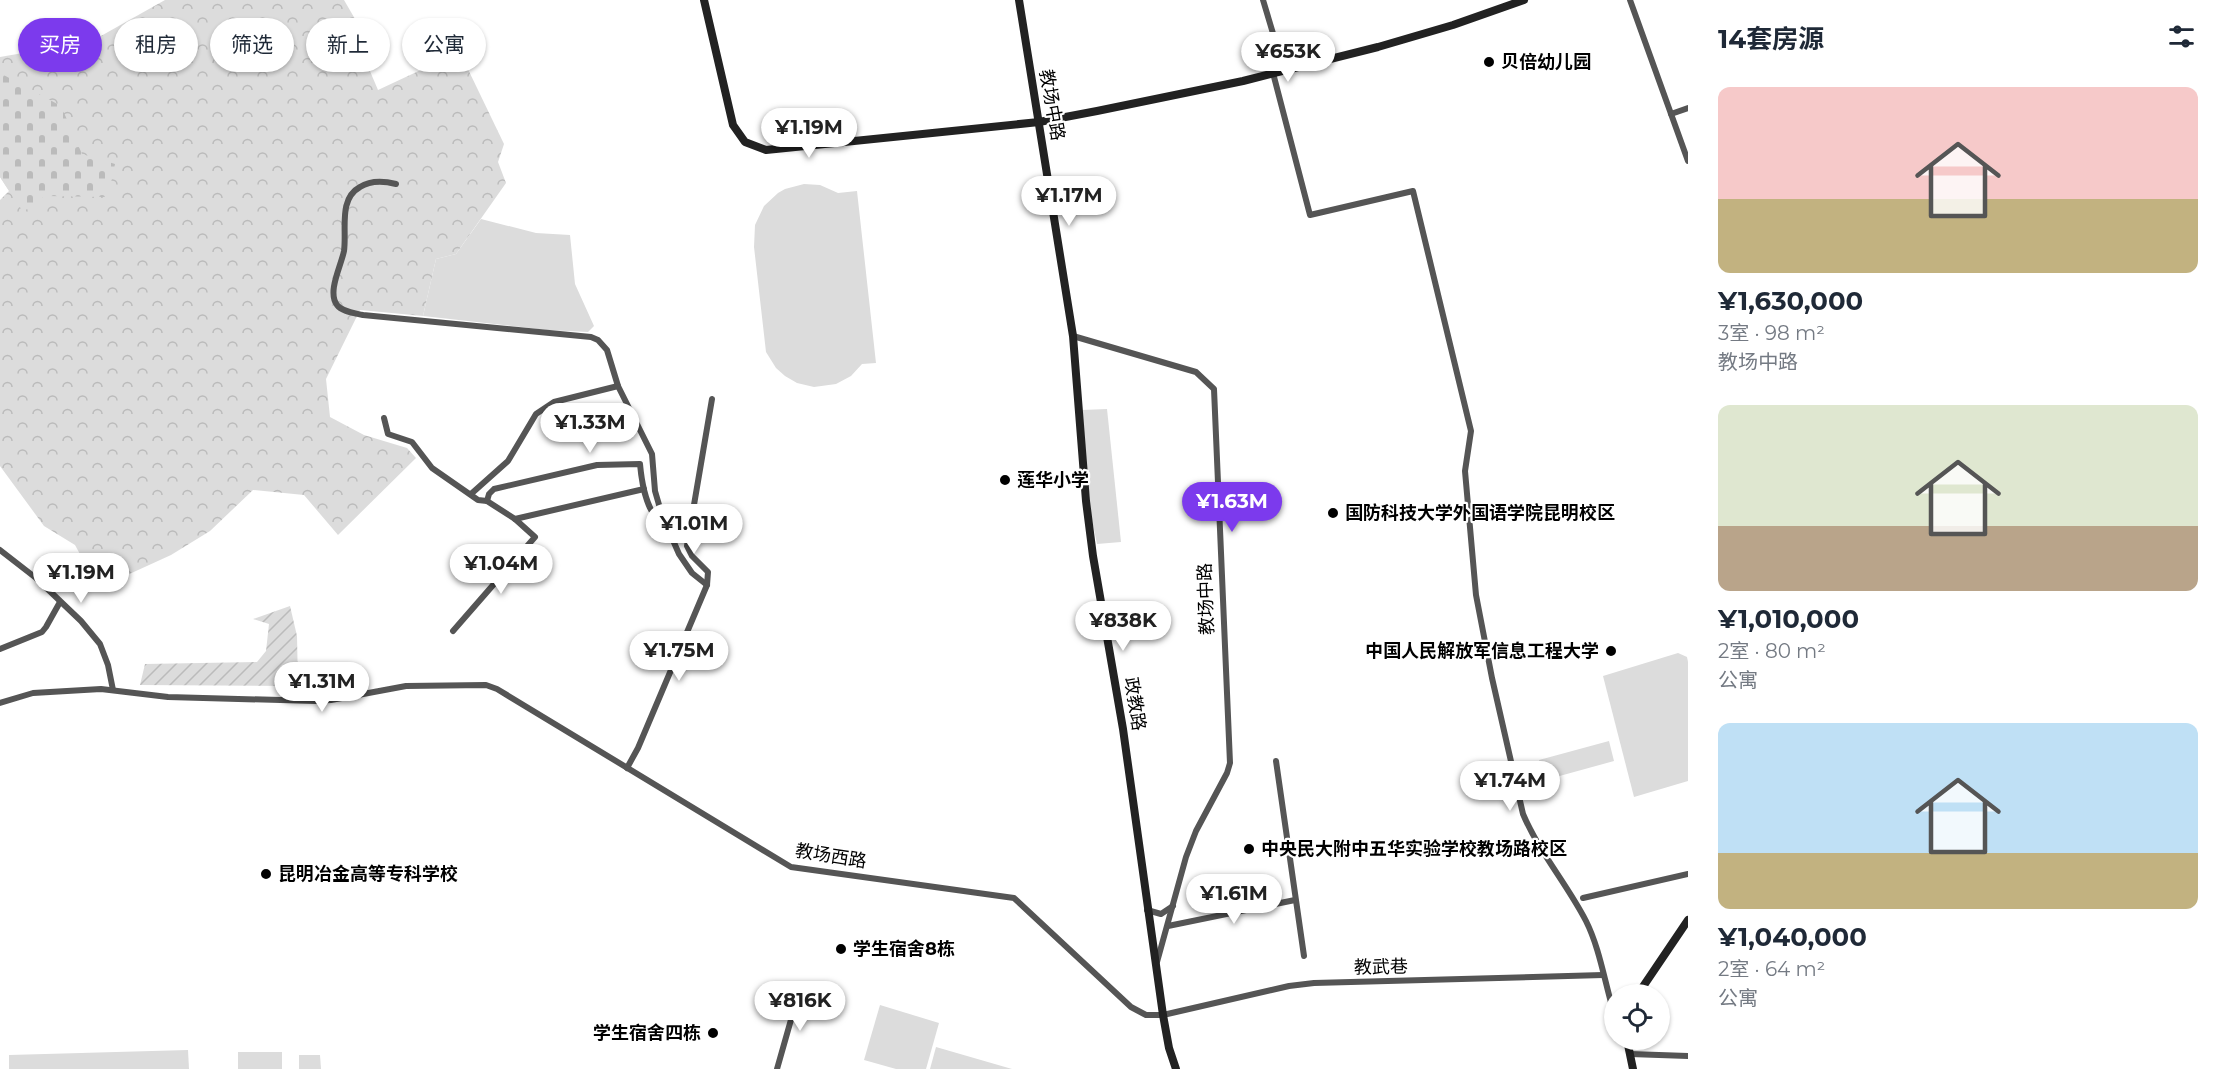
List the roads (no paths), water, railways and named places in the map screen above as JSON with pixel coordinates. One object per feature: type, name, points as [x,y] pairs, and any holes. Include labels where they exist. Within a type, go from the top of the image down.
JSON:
[{"type":"main road","points":[[704,0],[733,125],[745,142],[766,150],[1039,122],[1243,81],[1453,25],[1524,0]]},
{"type":"main road","name":"教场中路","points":[[1019,0],[1073,336]]},
{"type":"main road","name":"政教路","points":[[1073,336],[1088,512],[1123,729],[1155,969]]},
{"type":"main road","points":[[1645,984],[1688,920]]},
{"type":"main road","name":"教场中路","points":[[1155,969],[1162,1016],[1176,1069]]},
{"type":"main road","points":[[1629,1050],[1633,1069]]},
{"type":"street","points":[[1263,0],[1284,70]]},
{"type":"street","points":[[1630,0],[1688,161]]},
{"type":"street","points":[[1272,73],[1310,215],[1413,190],[1471,430],[1465,471],[1476,595],[1522,814],[1530,833],[1586,922],[1607,984]]},
{"type":"street","points":[[1671,114],[1688,108]]},
{"type":"street","points":[[396,184],[375,182],[363,184],[349,197],[346,207],[344,250],[333,296],[338,306],[348,312],[363,315],[591,337],[598,340],[607,350],[618,386],[652,454],[655,492],[679,554],[692,573],[706,585]]},
{"type":"street","name":"教场中路","points":[[1073,336],[1196,372],[1214,389],[1230,763],[1196,831],[1186,857],[1155,969]]},
{"type":"street","points":[[471,494],[508,461],[536,414],[554,402],[618,386]]},
{"type":"street","points":[[627,768],[638,748],[706,585],[708,572],[692,556],[687,546],[712,399]]},
{"type":"street","points":[[384,418],[388,434],[412,442],[432,468],[478,500],[487,501],[515,519],[535,537],[453,631]]},
{"type":"street","points":[[487,501],[494,489],[597,465],[640,464],[644,489],[652,513],[662,526],[669,530]]},
{"type":"street","points":[[515,519],[644,489]]},
{"type":"street","points":[[0,550],[36,578],[81,621],[100,644],[108,665],[113,690],[43,692],[0,703]]},
{"type":"street","points":[[0,649],[42,632],[60,602]]},
{"type":"street","name":"教场西路","points":[[113,690],[168,697],[316,701],[406,686],[486,685],[497,689],[791,867],[1014,898],[1131,1007],[1146,1015],[1162,1016]]},
{"type":"street","points":[[1276,761],[1304,956]]},
{"type":"street","points":[[1583,898],[1688,874]]},
{"type":"street","points":[[1168,926],[1295,900]]},
{"type":"street","points":[[1147,910],[1161,914],[1174,905]]},
{"type":"street","name":"教武巷","points":[[1162,1016],[1289,986],[1314,983],[1604,975]]},
{"type":"street","points":[[777,1069],[800,988]]},
{"type":"street","points":[[1630,1054],[1688,1056]]},
{"type":"place","name":"贝倍幼儿园","points":[[1489,62]]},
{"type":"place","name":"莲华小学","points":[[1005,480]]},
{"type":"place","name":"国防科技大学外国语学院昆明校区","points":[[1333,513]]},
{"type":"place","name":"中国人民解放军信息工程大学","points":[[1611,651]]},
{"type":"place","name":"中央民大附中五华实验学校教场路校区","points":[[1249,849]]},
{"type":"place","name":"昆明冶金高等专科学校","points":[[266,874]]},
{"type":"place","name":"学生宿舍8栋","points":[[841,949]]},
{"type":"place","name":"学生宿舍四栋","points":[[713,1033]]}]
